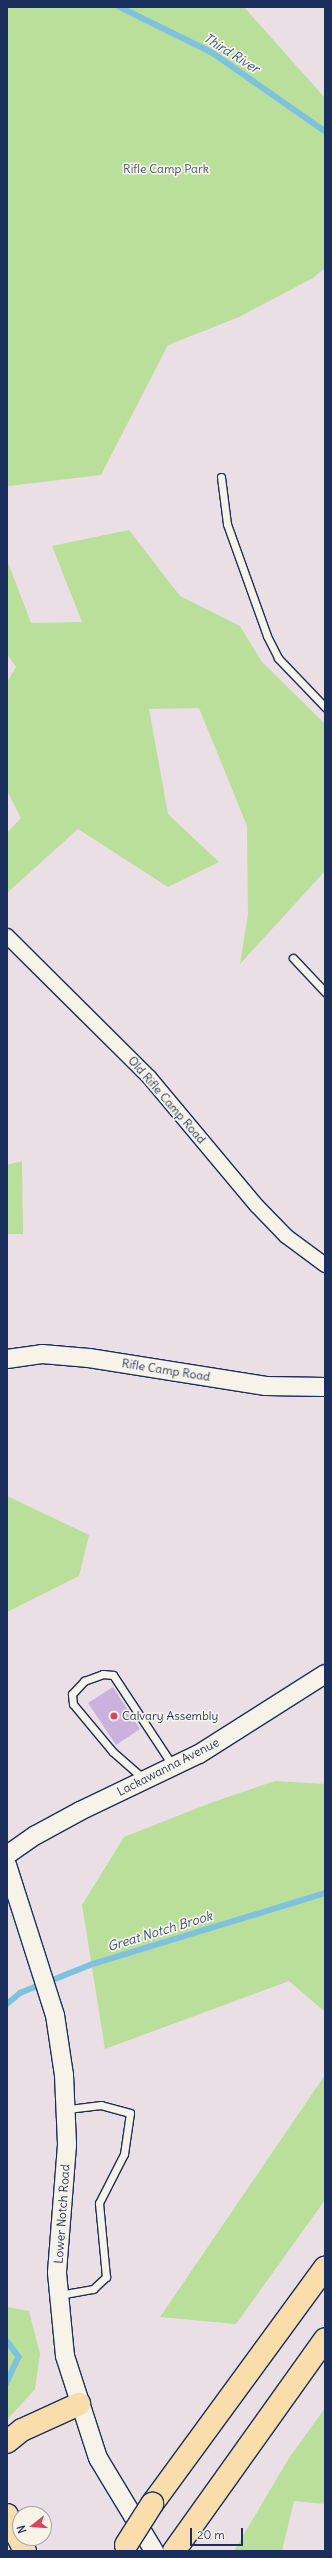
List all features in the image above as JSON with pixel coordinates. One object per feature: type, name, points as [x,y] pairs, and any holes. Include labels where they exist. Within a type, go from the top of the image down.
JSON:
[{"type":"highway","points":[[124,2548],[152,2504],[325,2268]]},
{"type":"highway","points":[[167,2551],[325,2339]]},
{"type":"highway","points":[[7,2442],[22,2430],[79,2404]]},
{"type":"highway","points":[[7,2515],[25,2551]]},
{"type":"street","name":"Old Rifle Camp Road","points":[[7,936],[149,1077],[257,1206],[286,1236],[325,1265]]},
{"type":"street","name":"Rifle Camp Road","points":[[7,1359],[42,1354],[89,1358],[266,1386],[325,1387]]},
{"type":"street","name":"Lackawanna Avenue","points":[[7,1855],[42,1831],[206,1750],[325,1674]]},
{"type":"street","name":"Lower Notch Road","points":[[7,1865],[55,2015],[67,2110],[67,2145],[58,2273],[65,2356],[79,2404],[98,2458],[167,2551]]},
{"type":"lane","points":[[221,477],[227,524],[267,636],[278,658],[325,706]]},
{"type":"lane","points":[[293,958],[325,992]]},
{"type":"lane","points":[[145,1780],[113,1752],[73,1704],[72,1694],[84,1681],[103,1674],[113,1674],[173,1767]]},
{"type":"lane","points":[[59,2296],[93,2289],[106,2277],[99,2202],[124,2154],[130,2113],[101,2105],[67,2110]]},
{"type":"green space","name":"Rifle Camp Park","points":[[7,7],[244,7],[325,98],[325,268],[313,278],[239,317],[168,345],[101,475],[9,486],[7,484]]},
{"type":"green space","points":[[129,530],[180,596],[240,626],[262,662],[325,724],[325,871],[240,964],[248,914],[247,826],[199,708],[149,709],[168,814],[219,862],[168,887],[78,829],[7,893],[7,833],[21,818],[7,791],[7,682],[16,667],[7,654],[7,560],[31,623],[82,622],[52,546]]},
{"type":"green space","points":[[22,1161],[23,1234],[7,1234],[7,1165]]},
{"type":"green space","points":[[7,1496],[89,1535],[79,1576],[7,1612]]},
{"type":"green space","points":[[275,1781],[325,1784],[325,2012],[289,1981],[105,2049],[82,1905],[124,1837],[213,1802]]},
{"type":"green space","points":[[325,2075],[325,2200],[236,2324],[160,2317]]},
{"type":"green space","points":[[7,2307],[29,2311],[40,2354],[35,2389],[7,2420]]},
{"type":"green space","points":[[325,2408],[325,2504],[294,2501],[282,2551],[234,2551],[289,2458]]},
{"type":"building","name":"Calvary Assembly","points":[[113,1687],[140,1729],[116,1745],[88,1703]]},
{"type":"waterway","name":"Third River","points":[[120,7],[213,53],[325,131]]},
{"type":"waterway","name":"Great Notch Brook","points":[[7,2004],[20,1993],[90,1965],[325,1893]]},
{"type":"waterway","name":"Great Notch Brook","points":[[7,2341],[19,2357],[7,2383]]},
{"type":"place","name":"Calvary Assembly","points":[[114,1716]]}]
